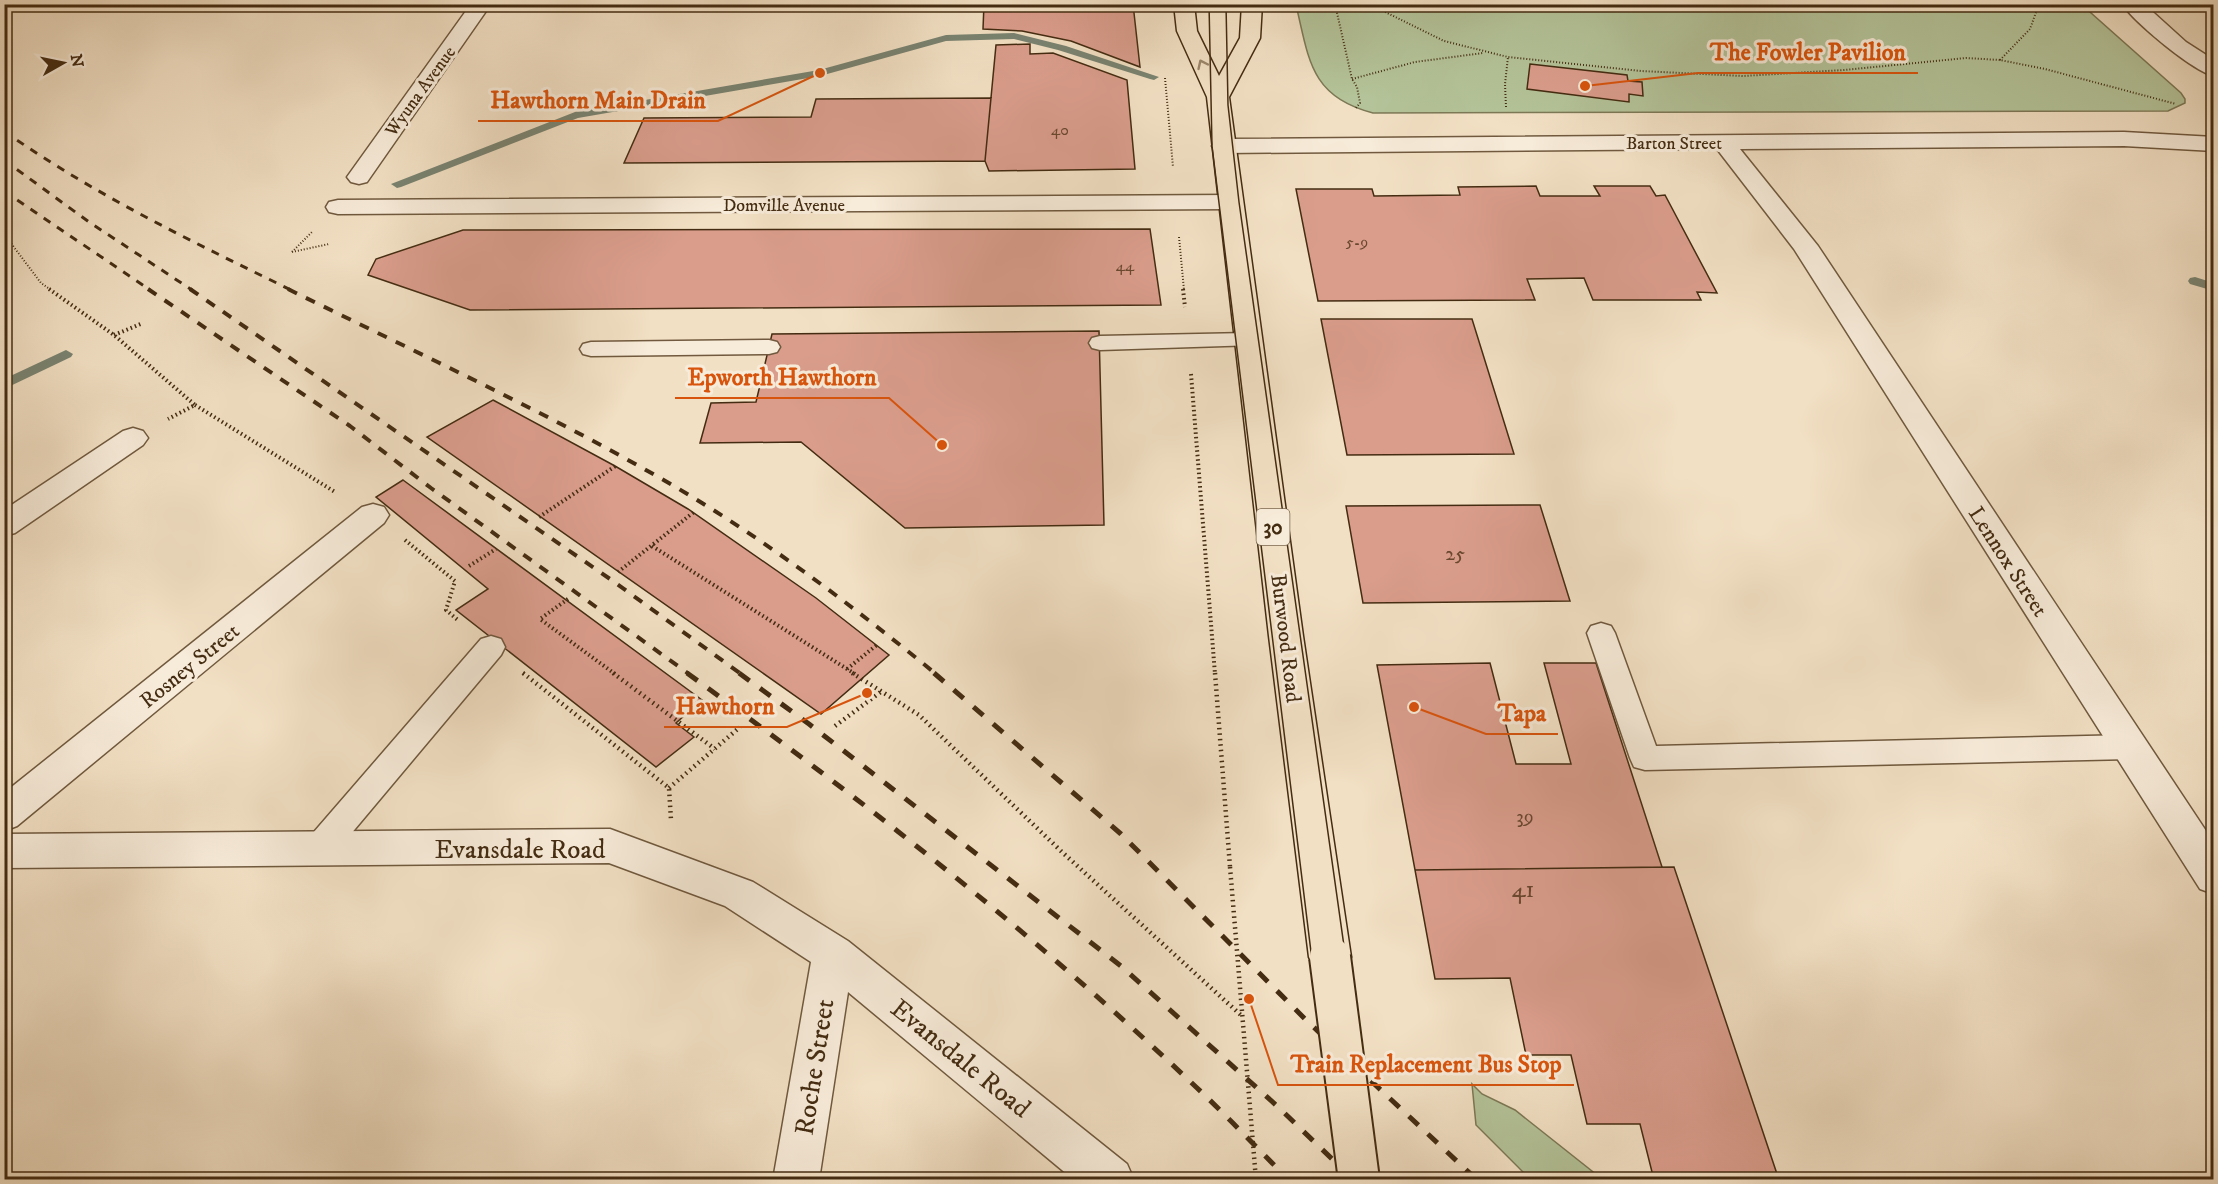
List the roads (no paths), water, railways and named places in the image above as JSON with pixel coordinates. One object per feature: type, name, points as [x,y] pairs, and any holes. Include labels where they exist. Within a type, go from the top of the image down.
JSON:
[{"type":"main road","name":"Burwood Road","points":[[1184,4],[1186,32],[1218,97],[1359,1179]]},
{"type":"main road","points":[[1218,97],[1250,38],[1252,4]]},
{"type":"street","name":"Wyuna Avenue","points":[[359,177],[481,4]]},
{"type":"street","points":[[2132,4],[2179,46],[2214,84]]},
{"type":"street","points":[[2179,46],[2214,70]]},
{"type":"street","name":"Barton Street","points":[[1224,146],[1724,142],[1765,157],[2124,139],[2214,130]]},
{"type":"street","name":"Barton Street","points":[[2124,139],[2214,144]]},
{"type":"street","name":"Lennox Street","points":[[1724,142],[1805,246],[2214,877]]},
{"type":"street","name":"Lennox Street","points":[[1765,157],[1805,246]]},
{"type":"street","name":"Domville Avenue","points":[[338,207],[1230,202]]},
{"type":"street","points":[[4,525],[133,438]]},
{"type":"street","name":"Rosney Street","points":[[4,815],[373,515]]},
{"type":"street","name":"Evansdale Road","points":[[4,851],[610,846],[739,894],[833,954],[1111,1179]]},
{"type":"street","name":"Roche Street","points":[[796,1179],[833,954]]},
{"type":"lane","points":[[1100,343],[1248,340]]},
{"type":"lane","points":[[591,349],[769,347]]},
{"type":"lane","points":[[1601,633],[1645,758],[2130,747]]},
{"type":"lane","points":[[318,850],[491,647]]},
{"type":"waterway","points":[[397,184],[575,115],[820,73],[946,38],[1014,36],[1062,48],[1154,77]]},
{"type":"waterway","points":[[2195,281],[2214,287]]},
{"type":"waterway","points":[[4,385],[66,354]]},
{"type":"tram line","points":[[1209,4],[1212,146],[1339,1180]]},
{"type":"tram line","points":[[1226,4],[1228,105],[1239,202],[1377,1180]]},
{"type":"railway","points":[[4,131],[108,196],[291,290]]},
{"type":"railway","points":[[4,160],[89,222],[192,290]]},
{"type":"railway","points":[[4,191],[150,290]]},
{"type":"railway","points":[[148,289],[350,426],[431,488],[689,674]]},
{"type":"railway","points":[[190,289],[613,581],[741,674]]},
{"type":"railway","points":[[288,289],[534,410],[679,489],[746,531],[811,577],[936,674]]},
{"type":"railway","points":[[687,673],[884,821],[1075,977],[1208,1098],[1289,1180]]},
{"type":"railway","points":[[739,673],[809,724],[1121,966],[1276,1105],[1354,1180]]},
{"type":"railway","points":[[934,673],[1121,834],[1306,1020],[1477,1180]]},
{"type":"place","name":"Hawthorn Main Drain","points":[[820,73]]},
{"type":"place","name":"The Fowler Pavilion","points":[[1585,86]]},
{"type":"place","name":"Epworth Hawthorn","points":[[942,445]]},
{"type":"place","name":"Hawthorn","points":[[867,693]]},
{"type":"place","name":"Tapa","points":[[1414,707]]},
{"type":"place","name":"Train Replacement Bus Stop","points":[[1249,999]]}]
